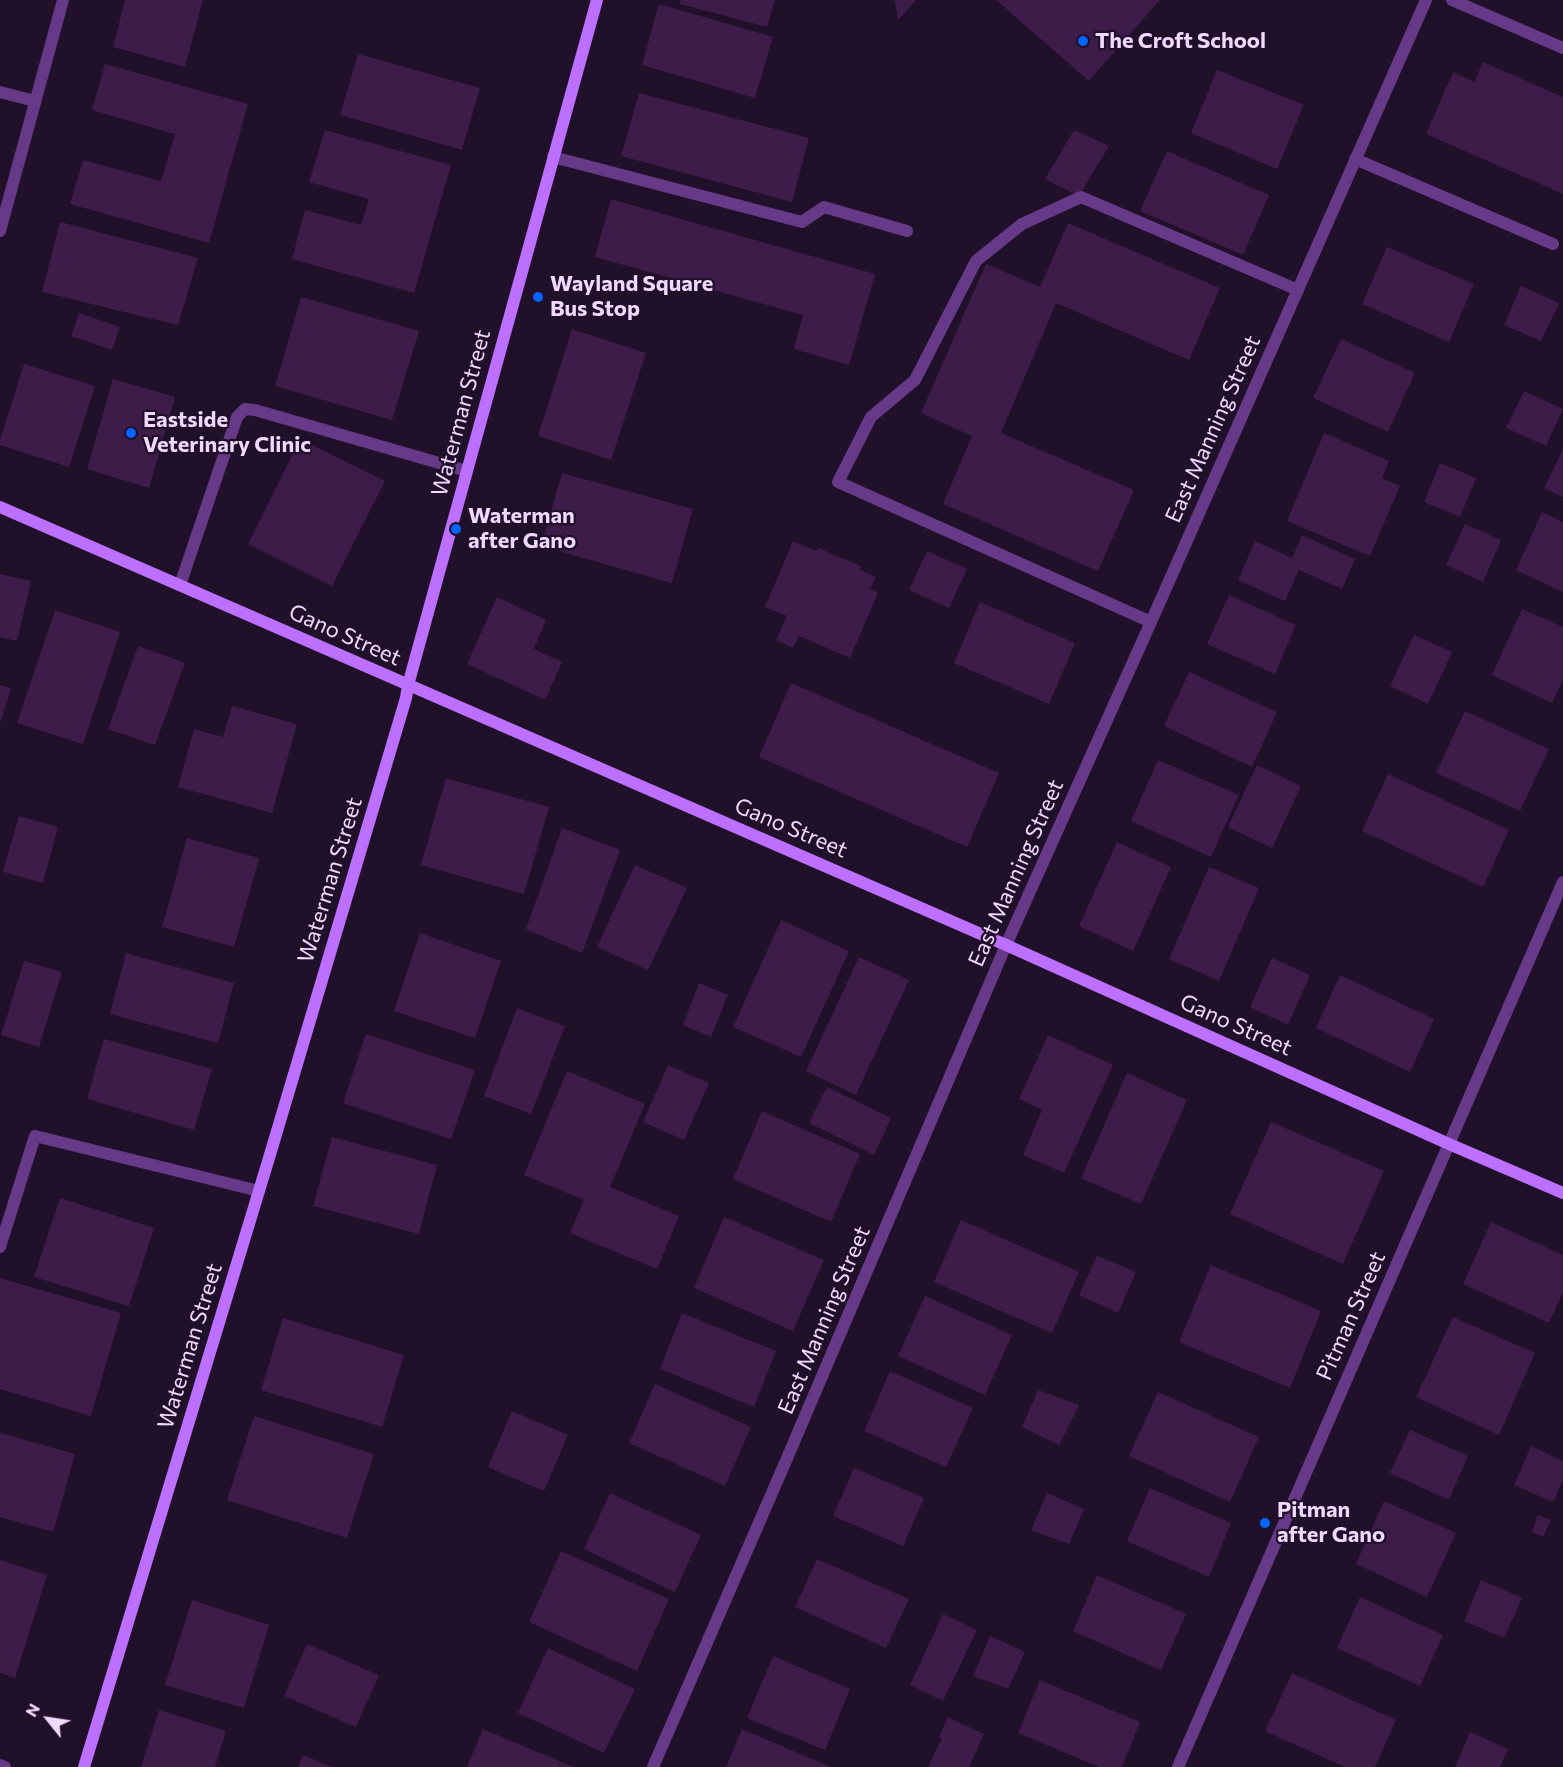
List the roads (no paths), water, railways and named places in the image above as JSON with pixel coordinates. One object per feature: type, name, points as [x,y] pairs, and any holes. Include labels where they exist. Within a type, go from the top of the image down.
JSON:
[{"type":"main road","name":"Waterman Street","points":[[84,1767],[401,716],[597,0]]},
{"type":"main road","name":"Gano Street","points":[[0,507],[1006,945],[1449,1144],[1563,1192]]},
{"type":"street","points":[[0,231],[63,0]]},
{"type":"street","name":"East Manning Street","points":[[653,1767],[789,1456],[1006,945],[1152,622],[1426,0]]},
{"type":"street","points":[[1452,0],[1563,48]]},
{"type":"street","points":[[0,92],[35,101]]},
{"type":"street","points":[[553,158],[802,222],[824,207],[906,231]]},
{"type":"street","points":[[1356,159],[1553,244]]},
{"type":"street","points":[[1152,622],[838,482],[871,417],[915,380],[976,261],[1022,224],[1081,197],[1298,290]]},
{"type":"street","points":[[180,585],[237,417],[245,409],[267,413],[467,471]]},
{"type":"street","name":"Pitman Street","points":[[1178,1767],[1563,882]]},
{"type":"street","points":[[0,1247],[35,1136],[259,1191]]},
{"type":"street","points":[[0,1765],[4,1767]]},
{"type":"place","name":"The Croft School","points":[[1083,41]]},
{"type":"place","name":"Wayland Square Bus Stop","points":[[538,297]]},
{"type":"place","name":"Eastside Veterinary Clinic","points":[[131,433]]},
{"type":"place","name":"Waterman after Gano","points":[[456,529]]},
{"type":"place","name":"Pitman after Gano","points":[[1265,1523]]}]
